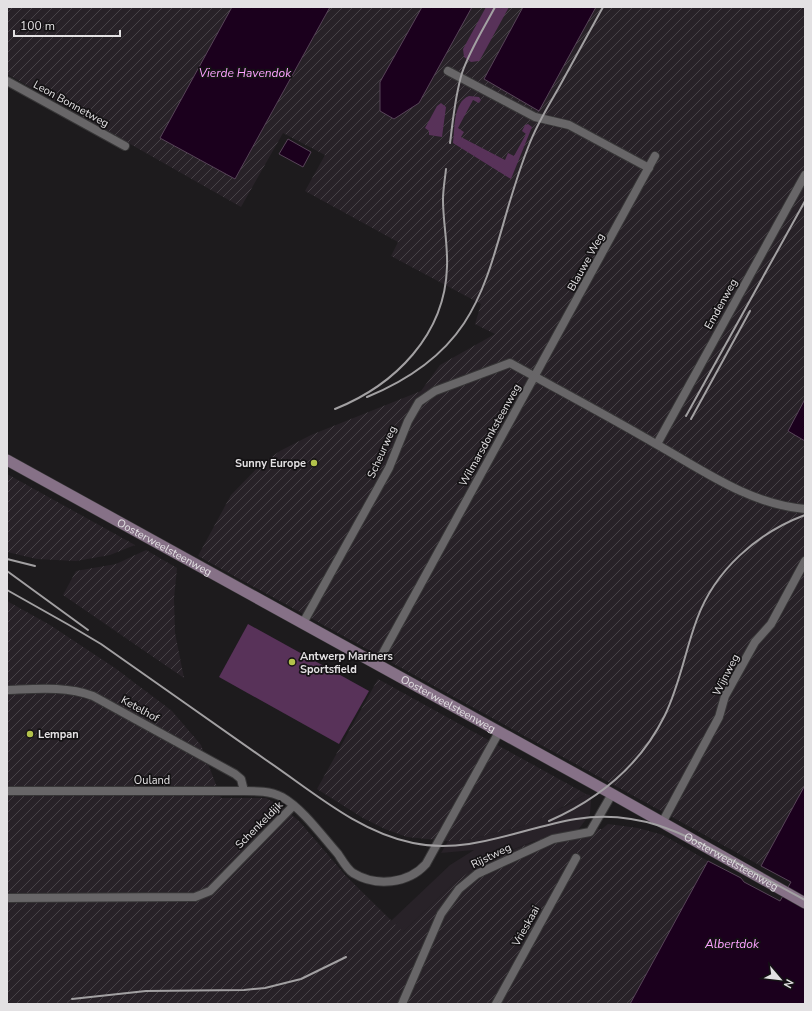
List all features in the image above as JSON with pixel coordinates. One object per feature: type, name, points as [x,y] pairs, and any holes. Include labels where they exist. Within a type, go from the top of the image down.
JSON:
[{"type":"main road","name":"Oosterweelsteenweg","points":[[7,460],[612,794],[805,903]]},
{"type":"street","points":[[448,71],[535,117],[569,125],[649,168]]},
{"type":"street","name":"Leon Bonnetweg","points":[[7,81],[125,146]]},
{"type":"street","name":"Blauwe Weg","points":[[535,377],[655,156]]},
{"type":"street","name":"Emdenweg","points":[[657,444],[805,175]]},
{"type":"street","name":"Scheurweg","points":[[303,623],[389,468],[408,421],[419,402],[435,391],[510,364],[535,377]]},
{"type":"street","name":"Wilmarsdonksteenweg","points":[[377,664],[535,377],[657,444],[736,491],[778,504],[805,509]]},
{"type":"street","name":"Wijnweg","points":[[662,823],[719,717],[729,689],[755,642],[771,624],[805,561]]},
{"type":"street","name":"Ketelhof","points":[[7,690],[65,689],[93,696],[235,774],[240,778],[244,791]]},
{"type":"street","name":"Schenkeldijk","points":[[7,898],[203,896],[210,891],[293,806],[316,829],[353,873],[374,881],[398,881],[416,873],[426,864],[499,732]]},
{"type":"street","name":"Ouland","points":[[7,791],[271,792],[283,798],[293,806]]},
{"type":"street","name":"Rijstweg","points":[[402,1004],[441,914],[459,889],[477,874],[553,839],[590,832],[612,794]]},
{"type":"street","name":"Vrieskaai","points":[[496,1004],[576,858]]},
{"type":"shaded area","points":[[7,7],[232,7],[160,138],[235,179],[330,7],[523,7],[484,79],[539,110],[596,7],[805,7],[805,399],[788,431],[805,441],[805,785],[761,866],[198,556],[231,495],[260,465],[280,451],[311,435],[421,391],[440,365],[495,334],[475,324],[481,304],[391,256],[398,242],[305,191],[325,155],[283,133],[241,207],[7,74]]},
{"type":"shaded area","points":[[486,7],[509,7],[479,61],[471,62],[464,57],[463,49]]},
{"type":"shaded area","points":[[469,96],[479,97],[481,100],[479,103],[473,100],[458,128],[464,132],[461,137],[505,160],[508,153],[514,156],[526,134],[522,131],[525,125],[528,124],[532,127],[511,179],[453,143],[457,110],[464,99]]},
{"type":"shaded area","points":[[441,103],[446,107],[442,137],[429,135],[429,131],[425,128],[437,106]]},
{"type":"shaded area","points":[[7,474],[135,545],[110,555],[76,561],[37,559],[7,552]]},
{"type":"shaded area","points":[[146,550],[177,568],[174,598],[175,633],[184,678],[63,595],[76,571],[116,564]]},
{"type":"shaded area","points":[[7,601],[50,625],[115,668],[172,711],[201,745],[221,798],[266,798],[279,805],[299,821],[346,876],[403,932],[453,884],[474,868],[497,856],[549,836],[583,829],[602,829],[608,824],[638,828],[663,835],[708,861],[630,1004],[7,1004]]},
{"type":"shaded area","points":[[248,624],[369,691],[339,744],[219,677]]},
{"type":"shaded area","points":[[378,679],[586,794],[544,817],[519,827],[467,840],[448,841],[407,837],[385,829],[363,818],[317,789]]},
{"type":"shaded area","points":[[586,794],[590,795],[590,814],[578,830],[532,842],[497,856],[474,868],[453,884],[403,932],[13,1004],[374,937],[450,865],[474,850],[441,853],[448,841],[467,840],[519,827],[566,806]]},
{"type":"water","name":"Vierde Havendok","points":[[232,7],[330,7],[235,179],[160,138]]},
{"type":"water","points":[[422,7],[472,7],[419,103],[394,119],[380,111],[380,82]]},
{"type":"water","points":[[523,7],[596,7],[539,111],[484,79]]},
{"type":"water","points":[[288,139],[311,152],[303,167],[279,154]]},
{"type":"water","points":[[805,399],[805,441],[788,431]]},
{"type":"water","name":"Albertdok","points":[[805,785],[805,1004],[630,1004],[708,861],[780,901],[791,882],[761,866]]},
{"type":"railway","points":[[450,143],[456,99],[462,73],[465,64],[495,7]]},
{"type":"railway","points":[[367,397],[410,375],[441,351],[464,323],[480,293],[493,260],[514,186],[532,138],[542,117],[603,7]]},
{"type":"railway","points":[[335,409],[357,399],[378,386],[396,371],[413,354],[427,335],[437,314],[444,292],[447,267],[443,200],[446,169]]},
{"type":"railway","points":[[686,416],[805,201]]},
{"type":"railway","points":[[691,419],[750,311]]},
{"type":"railway","points":[[549,821],[585,802],[601,791],[617,778],[644,749],[655,733],[670,703],[679,679],[697,619],[705,601],[726,569],[754,543],[770,532],[805,515]]},
{"type":"railway","points":[[7,559],[35,566]]},
{"type":"railway","points":[[7,571],[88,630]]},
{"type":"railway","points":[[7,590],[101,644],[336,809],[373,830],[393,838],[434,846],[454,846],[495,839],[576,819],[619,817],[639,820],[658,825],[695,840],[805,900]]},
{"type":"railway","points":[[72,999],[146,991],[244,990],[265,988],[301,979],[346,957]]},
{"type":"place","name":"Sunny Europe","points":[[314,463]]},
{"type":"place","name":"Antwerp Mariners Sportsfield","points":[[292,662]]},
{"type":"place","name":"Lempan","points":[[30,734]]}]
